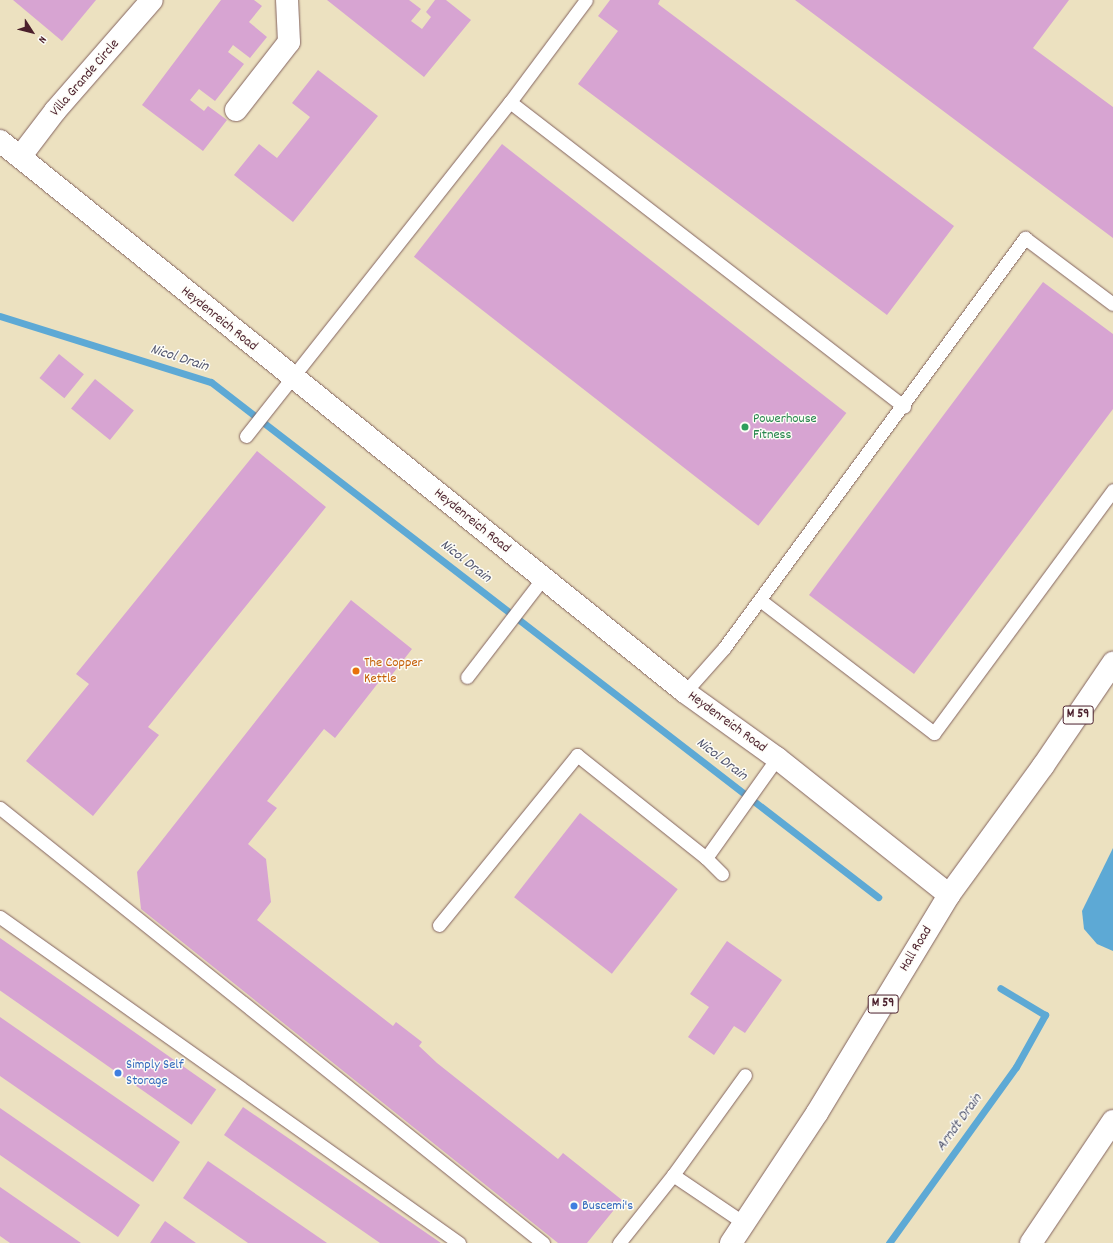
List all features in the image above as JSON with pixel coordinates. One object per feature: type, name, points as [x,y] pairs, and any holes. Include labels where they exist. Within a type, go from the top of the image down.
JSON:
[{"type":"main road","name":"Villa Grande Circle","points":[[20,156],[55,111],[152,0]]},
{"type":"main road","points":[[236,110],[289,42],[287,0]]},
{"type":"main road","name":"Heydenreich Road","points":[[0,141],[292,378],[685,692],[777,758],[949,895]]},
{"type":"main road","name":"Hall Road","points":[[731,1243],[817,1113],[949,895],[1043,766],[1113,663]]},
{"type":"main road","points":[[1031,1243],[1113,1121]]},
{"type":"lane","points":[[246,436],[510,102],[586,0]]},
{"type":"lane","points":[[510,102],[904,406]]},
{"type":"lane","points":[[685,692],[724,648],[760,600],[904,406],[1025,238],[1113,304]]},
{"type":"lane","points":[[760,600],[934,733],[1113,490]]},
{"type":"lane","points":[[467,677],[543,578]]},
{"type":"lane","points":[[439,925],[577,754],[706,858],[722,874]]},
{"type":"lane","points":[[706,858],[777,758]]},
{"type":"lane","points":[[0,808],[543,1243]]},
{"type":"lane","points":[[0,917],[459,1243]]},
{"type":"lane","points":[[619,1243],[673,1175],[745,1075]]},
{"type":"lane","points":[[673,1175],[744,1223]]},
{"type":"water","points":[[1113,848],[1113,951],[1097,944],[1084,929],[1082,911]]},
{"type":"building","points":[[13,0],[96,0],[62,41]]},
{"type":"building","points":[[221,0],[254,0],[262,6],[249,22],[267,37],[250,58],[233,45],[228,52],[244,64],[215,101],[199,89],[190,100],[204,111],[208,106],[227,120],[203,151],[142,105]]},
{"type":"building","points":[[327,0],[409,0],[421,9],[411,21],[422,29],[431,17],[426,12],[435,0],[446,0],[471,20],[424,77]]},
{"type":"building","points":[[610,0],[660,0],[658,4],[954,226],[887,315],[578,84],[618,31],[598,16]]},
{"type":"building","points":[[795,0],[1069,0],[1033,48],[1113,107],[1113,238]]},
{"type":"building","points":[[318,70],[378,116],[293,222],[234,175],[259,144],[277,158],[310,117],[292,103]]},
{"type":"building","points":[[502,144],[846,413],[758,526],[414,257]]},
{"type":"building","points":[[1043,282],[1113,334],[1113,409],[914,674],[809,595]]},
{"type":"building","points":[[59,354],[84,374],[64,398],[39,378]]},
{"type":"building","points":[[95,379],[134,410],[110,440],[71,409]]},
{"type":"building","points":[[257,451],[326,507],[148,727],[159,735],[93,816],[26,761],[89,684],[76,674]]},
{"type":"building","points":[[351,600],[412,649],[387,681],[382,678],[335,738],[324,729],[267,801],[277,808],[248,844],[266,859],[271,902],[257,920],[393,1026],[396,1022],[422,1042],[419,1046],[437,1063],[558,1159],[563,1153],[622,1200],[587,1243],[558,1243],[141,909],[137,872]]},
{"type":"building","points":[[580,813],[678,889],[612,974],[514,897]]},
{"type":"building","points":[[0,938],[216,1089],[192,1125],[0,990]]},
{"type":"building","points":[[727,941],[782,980],[745,1033],[734,1026],[714,1055],[688,1037],[709,1007],[690,994]]},
{"type":"building","points":[[0,1017],[180,1142],[153,1182],[0,1076]]},
{"type":"building","points":[[243,1107],[441,1243],[380,1243],[224,1135]]},
{"type":"building","points":[[0,1108],[140,1205],[118,1237],[0,1155]]},
{"type":"building","points":[[208,1161],[327,1243],[248,1243],[183,1198]]},
{"type":"building","points":[[0,1187],[81,1243],[10,1243],[0,1236]]},
{"type":"building","points":[[165,1221],[196,1243],[150,1243]]},
{"type":"waterway","name":"Nicol Drain","points":[[0,316],[211,382],[878,897]]},
{"type":"waterway","name":"Arndt Drain","points":[[889,1243],[1016,1067],[1045,1015],[1000,988]]},
{"type":"place","name":"Powerhouse Fitness","points":[[745,427]]},
{"type":"place","name":"The Copper Kettle","points":[[356,671]]},
{"type":"place","name":"Simply Self Storage","points":[[118,1073]]},
{"type":"place","name":"Buscemi's","points":[[574,1206]]}]
